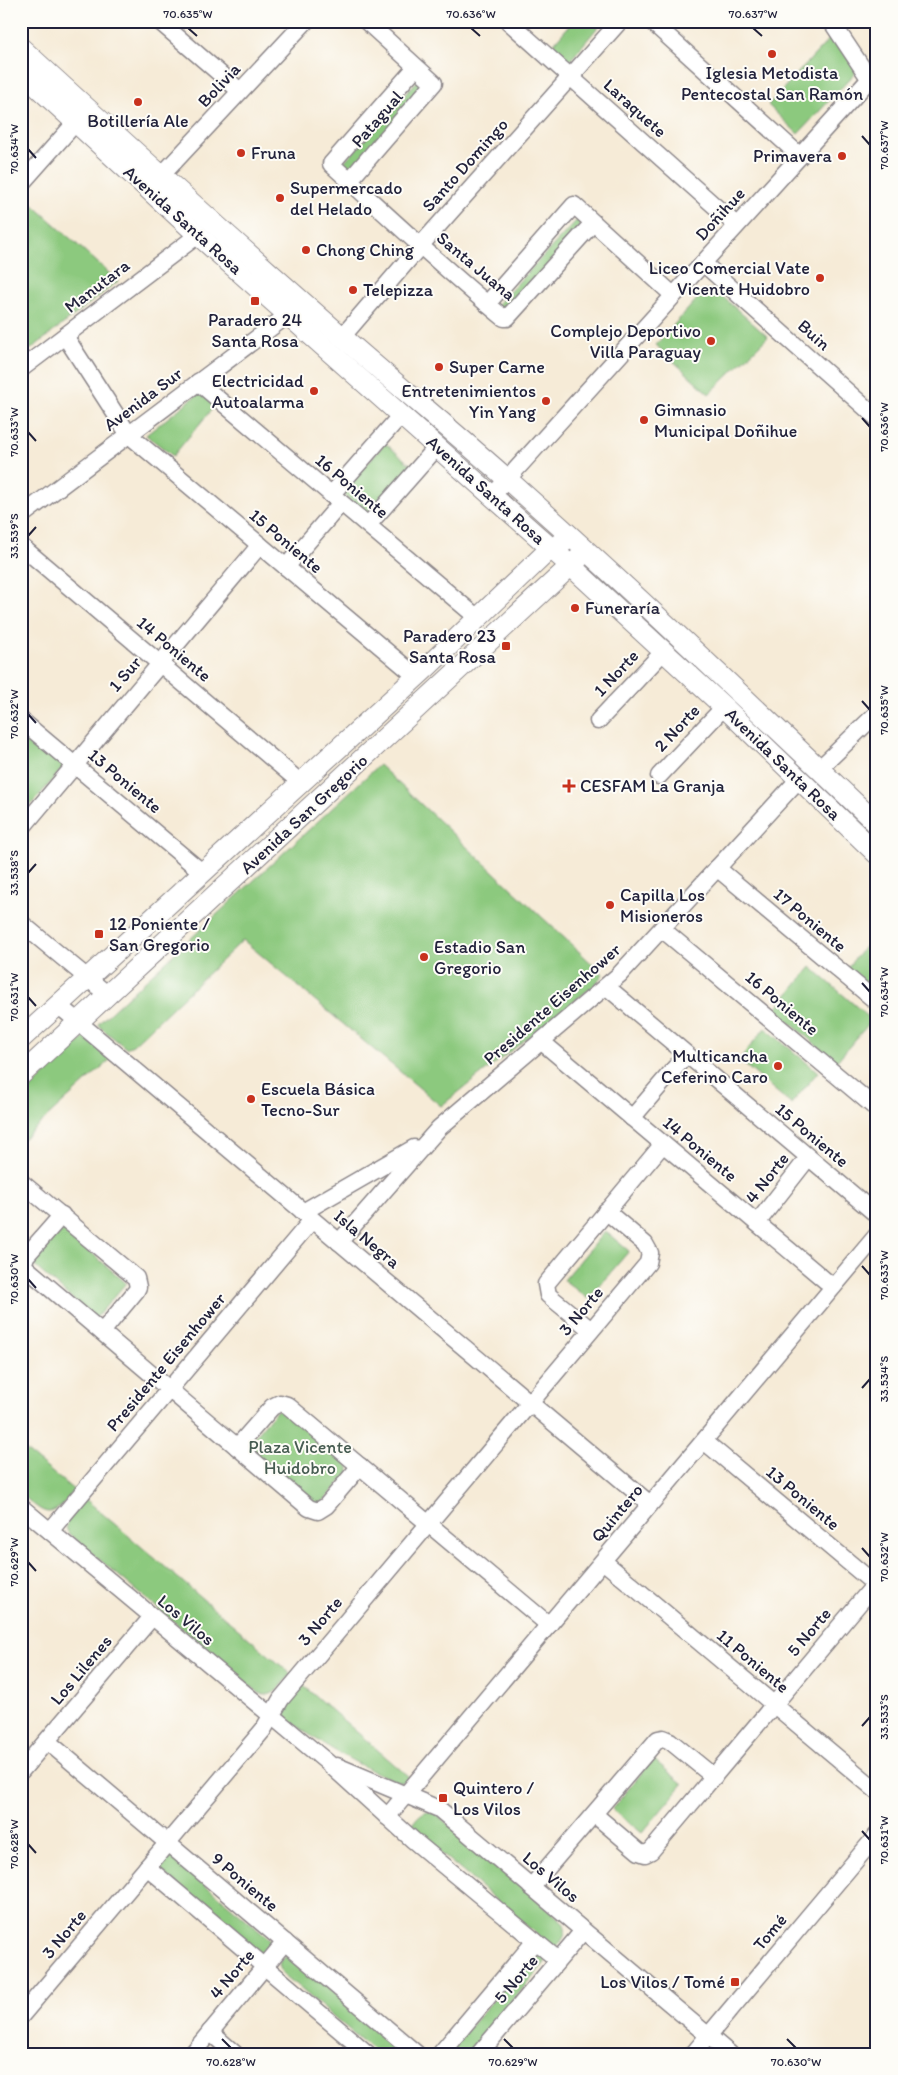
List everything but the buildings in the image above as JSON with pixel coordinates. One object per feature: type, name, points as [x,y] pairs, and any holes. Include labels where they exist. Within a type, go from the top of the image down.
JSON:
[{"type":"main road","name":"Avenida Santa Rosa","points":[[21,48],[342,337],[507,479],[697,652],[877,824]]},
{"type":"main road","name":"Avenida Santa Rosa","points":[[21,72],[198,235],[552,548],[724,707],[877,854]]},
{"type":"main road","name":"Avenida San Gregorio","points":[[21,1039],[417,678],[552,548],[565,542],[580,546],[571,566],[21,1075]]},
{"type":"street","points":[[159,21],[240,91]]},
{"type":"street","name":"Bolivia","points":[[161,176],[306,21]]},
{"type":"street","points":[[366,21],[416,67]]},
{"type":"street","name":"Laraquete","points":[[508,21],[736,225]]},
{"type":"street","name":"Santo Domingo","points":[[342,337],[420,246],[620,21]]},
{"type":"street","points":[[651,21],[800,156]]},
{"type":"street","points":[[831,21],[873,74]]},
{"type":"street","name":"Patagual","points":[[331,164],[416,67],[434,83],[349,181]]},
{"type":"street","name":"Doñihue","points":[[492,496],[873,74]]},
{"type":"street","points":[[21,184],[76,122]]},
{"type":"street","name":"Santa Juana","points":[[331,164],[420,246],[504,318],[507,318],[593,223]]},
{"type":"street","points":[[487,304],[574,205],[673,295]]},
{"type":"street","name":"Manutara","points":[[21,369],[198,235]]},
{"type":"street","name":"Buin","points":[[703,263],[877,418]]},
{"type":"street","name":"Avenida Sur","points":[[21,516],[289,314]]},
{"type":"street","name":"15 Poniente","points":[[65,336],[129,435],[417,678]]},
{"type":"street","name":"16 Poniente","points":[[198,382],[479,619]]},
{"type":"street","points":[[286,567],[336,499],[402,415]]},
{"type":"street","points":[[368,525],[437,447]]},
{"type":"street","name":"1 Sur","points":[[25,818],[75,765],[260,545]]},
{"type":"street","name":"14 Poniente","points":[[21,546],[302,783]]},
{"type":"street","name":"1 Norte","points":[[598,721],[664,651]]},
{"type":"street","name":"2 Norte","points":[[660,776],[724,707]]},
{"type":"street","points":[[818,769],[877,713]]},
{"type":"street","name":"13 Poniente","points":[[21,720],[203,873]]},
{"type":"street","name":"Presidente Eisenhower","points":[[339,1242],[425,1142],[460,1109],[607,988],[799,779]]},
{"type":"street","name":"17 Poniente","points":[[717,868],[874,995]]},
{"type":"street","points":[[21,923],[108,996]]},
{"type":"street","name":"16 Poniente","points":[[662,929],[877,1109]]},
{"type":"street","name":"15 Poniente","points":[[607,988],[877,1216]]},
{"type":"street","name":"Isla Negra","points":[[58,1005],[650,1504]]},
{"type":"street","name":"14 Poniente","points":[[542,1042],[833,1287]]},
{"type":"street","points":[[632,1118],[686,1055]]},
{"type":"street","name":"Presidente Eisenhower","points":[[50,1531],[170,1389],[308,1216],[425,1142]]},
{"type":"street","points":[[591,1330],[548,1295],[546,1284],[663,1144]]},
{"type":"street","name":"4 Norte","points":[[757,1223],[808,1158]]},
{"type":"street","points":[[21,1182],[132,1274],[137,1282],[136,1291],[102,1332]]},
{"type":"street","name":"3 Norte","points":[[21,2016],[263,1730],[281,1699],[648,1263],[650,1253],[645,1244],[606,1211]]},
{"type":"street","points":[[62,1215],[26,1256],[25,1267],[238,1447],[313,1510],[322,1509],[326,1506],[360,1466]]},
{"type":"street","name":"Quintero","points":[[387,1817],[877,1234]]},
{"type":"street","points":[[238,1447],[272,1407],[284,1404],[290,1406],[549,1625]]},
{"type":"street","name":"13 Poniente","points":[[704,1441],[876,1584]]},
{"type":"street","name":"Los Vilos","points":[[24,1515],[50,1531],[327,1762],[387,1817],[558,1960]]},
{"type":"street","name":"11 Poniente","points":[[603,1561],[877,1791]]},
{"type":"street","name":"5 Norte","points":[[594,1814],[638,1852],[648,1853],[876,1584]]},
{"type":"street","name":"Los Lilenes","points":[[21,1771],[152,1617]]},
{"type":"street","points":[[531,1887],[658,1739],[662,1738],[670,1741],[714,1777]]},
{"type":"street","name":"9 Poniente","points":[[47,1741],[417,2054]]},
{"type":"street","name":"Los Vilos","points":[[327,1762],[406,1794],[439,1810],[730,2054]]},
{"type":"street","name":"Tomé","points":[[693,2054],[875,1840]]},
{"type":"street","points":[[147,1867],[368,2054]]},
{"type":"street","name":"5 Norte","points":[[479,2054],[583,1931]]},
{"type":"street","name":"4 Norte","points":[[192,2054],[285,1942]]},
{"type":"street","name":"5 Norte","points":[[440,2054],[535,1942]]},
{"type":"street","points":[[210,2032],[235,2054]]},
{"type":"green space","points":[[573,21],[603,21],[568,63],[550,48]]},
{"type":"green space","points":[[834,34],[860,68],[798,134],[768,105]]},
{"type":"green space","points":[[419,79],[428,83],[351,175],[341,165]]},
{"type":"green space","points":[[32,204],[118,281],[21,357],[21,217]]},
{"type":"green space","points":[[576,221],[584,221],[506,317],[495,307]]},
{"type":"green space","name":"Complejo Deportivo Villa Paraguay","points":[[705,290],[715,290],[768,337],[709,394],[656,345]]},
{"type":"green space","points":[[202,391],[217,403],[173,456],[146,435]]},
{"type":"green space","points":[[385,443],[420,473],[376,523],[342,493]]},
{"type":"green space","points":[[21,730],[62,760],[63,768],[30,806],[25,807],[21,804]]},
{"type":"green space","name":"Estadio San Gregorio","points":[[379,765],[603,974],[596,984],[441,1106],[243,940],[133,1045],[126,1048],[101,1028],[98,1024]]},
{"type":"green space","points":[[877,933],[877,981],[868,990],[845,970]]},
{"type":"green space","points":[[811,967],[872,1020],[836,1062],[775,1010]]},
{"type":"green space","name":"Multicancha Ceferino Caro","points":[[765,1028],[818,1072],[791,1104],[739,1060]]},
{"type":"green space","points":[[86,1036],[112,1058],[21,1141],[21,1097]]},
{"type":"green space","points":[[61,1226],[126,1283],[95,1319],[30,1262]]},
{"type":"green space","points":[[605,1231],[629,1251],[588,1299],[564,1280]]},
{"type":"green space","name":"Plaza Vicente Huidobro","points":[[283,1408],[349,1466],[349,1473],[319,1506],[249,1447],[250,1442],[276,1411]]},
{"type":"green space","points":[[21,1447],[75,1491],[54,1511],[49,1512],[38,1508],[21,1494]]},
{"type":"green space","points":[[84,1498],[291,1674],[278,1690],[264,1695],[259,1693],[69,1534],[66,1524],[73,1511]]},
{"type":"green space","points":[[299,1682],[409,1777],[403,1782],[379,1774],[342,1755],[293,1723],[286,1716],[284,1709]]},
{"type":"green space","points":[[653,1759],[683,1784],[642,1833],[612,1809]]},
{"type":"green space","points":[[428,1811],[437,1815],[563,1922],[564,1935],[562,1941],[557,1946],[548,1944],[417,1833],[412,1827],[414,1822],[423,1813]]},
{"type":"green space","points":[[167,1853],[270,1939],[270,1948],[267,1953],[260,1954],[157,1867]]},
{"type":"green space","points":[[537,1950],[546,1960],[544,1964],[467,2054],[446,2054]]},
{"type":"green space","points":[[288,1955],[413,2054],[378,2054],[282,1973],[279,1965],[280,1961]]},
{"type":"place","name":"Iglesia Metodista Pentecostal San Ramón","points":[[772,54]]},
{"type":"place","name":"Botillería Ale","points":[[138,102]]},
{"type":"place","name":"Fruna","points":[[241,153]]},
{"type":"place","name":"Primavera","points":[[842,156]]},
{"type":"place","name":"Supermercado del Helado","points":[[280,198]]},
{"type":"place","name":"Chong Ching","points":[[306,250]]},
{"type":"place","name":"Liceo Comercial Vate Vicente Huidobro","points":[[820,278]]},
{"type":"place","name":"Telepizza","points":[[353,290]]},
{"type":"place","name":"Paradero 24 Santa Rosa","points":[[255,301]]},
{"type":"place","name":"Complejo Deportivo Villa Paraguay","points":[[711,341]]},
{"type":"place","name":"Super Carne","points":[[439,367]]},
{"type":"place","name":"Electricidad Autoalarma","points":[[314,391]]},
{"type":"place","name":"Entretenimientos Yin Yang","points":[[546,401]]},
{"type":"place","name":"Gimnasio Municipal Doñihue","points":[[644,420]]},
{"type":"place","name":"Funeraría","points":[[575,608]]},
{"type":"place","name":"Paradero 23 Santa Rosa","points":[[506,646]]},
{"type":"place","name":"CESFAM La Granja","points":[[569,786]]},
{"type":"place","name":"Capilla Los Misioneros","points":[[610,905]]},
{"type":"place","name":"12 Poniente / San Gregorio","points":[[99,934]]},
{"type":"place","name":"Estadio San Gregorio","points":[[424,957]]},
{"type":"place","name":"Multicancha Ceferino Caro","points":[[778,1066]]},
{"type":"place","name":"Escuela Básica Tecno-Sur","points":[[251,1099]]},
{"type":"place","name":"Quintero / Los Vilos","points":[[443,1798]]},
{"type":"place","name":"Los Vilos / Tomé","points":[[735,1982]]}]
